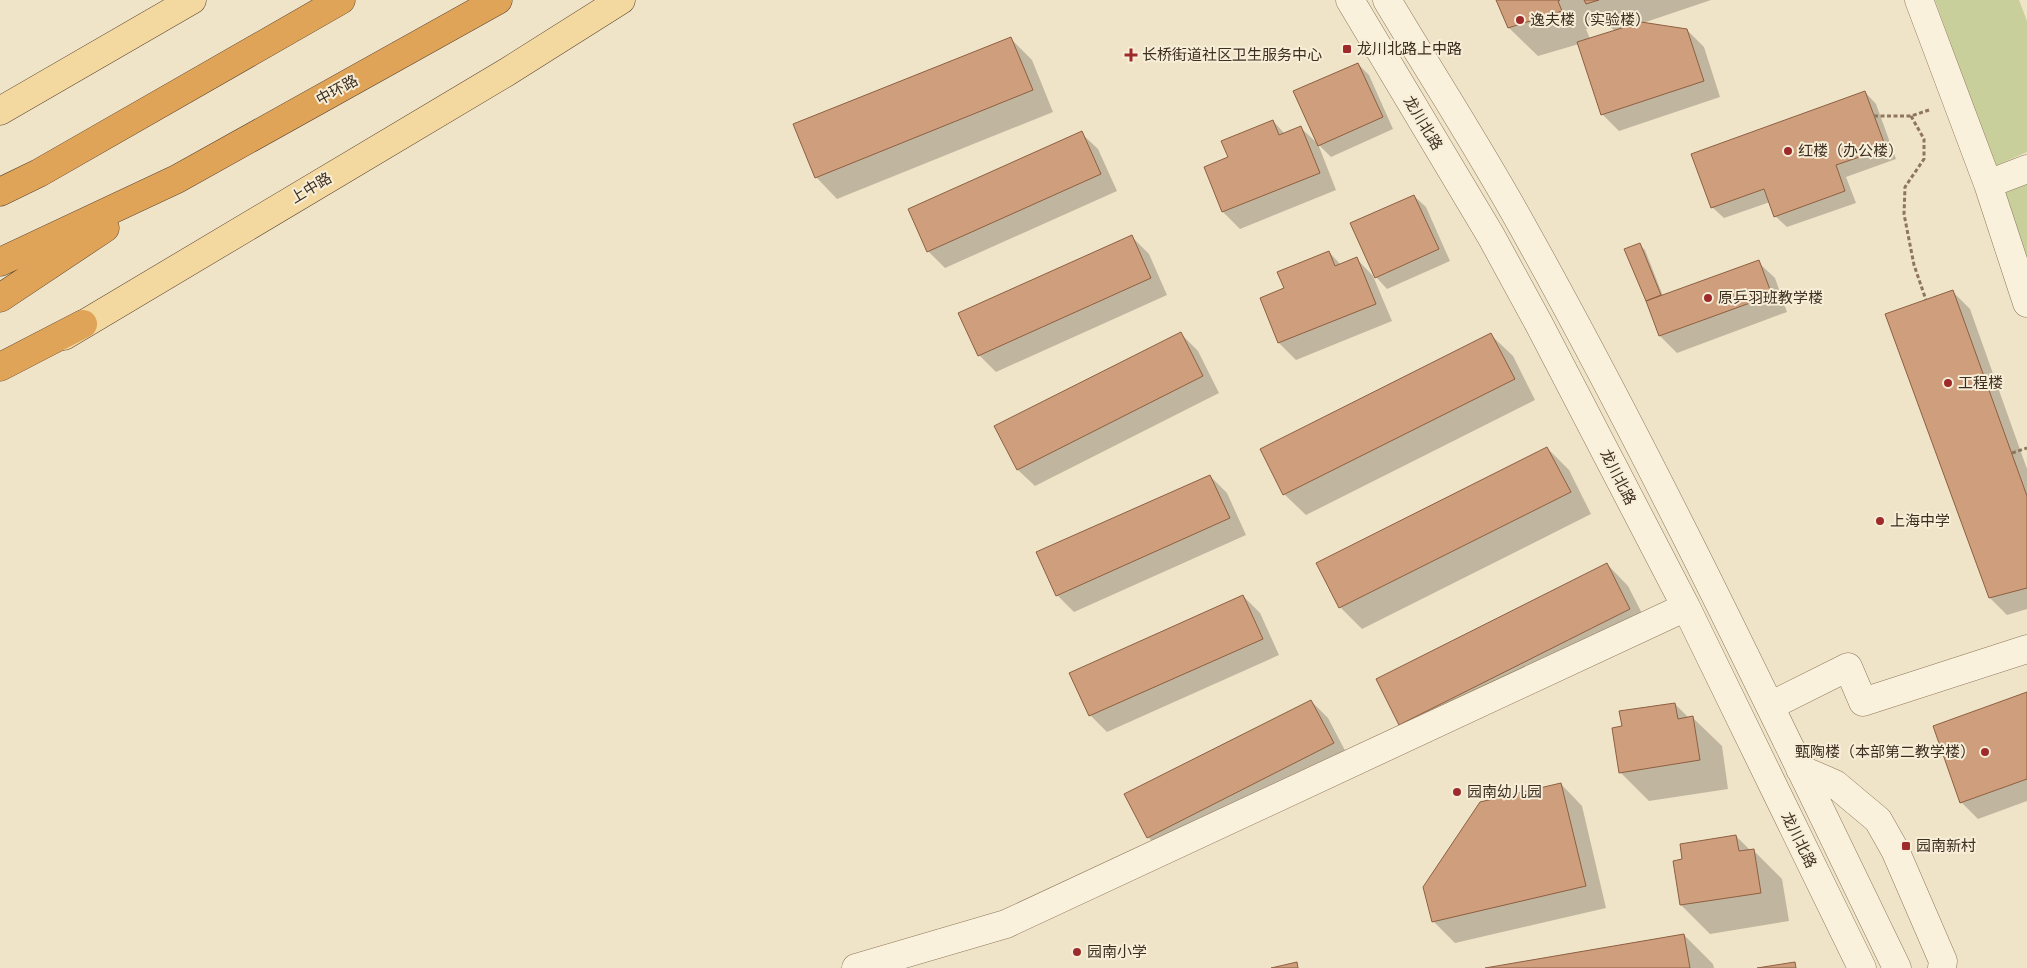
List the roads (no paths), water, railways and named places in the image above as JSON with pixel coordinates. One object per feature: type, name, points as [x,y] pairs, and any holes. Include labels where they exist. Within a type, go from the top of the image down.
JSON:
[{"type":"highway","points":[[0,192],[39,173],[340,0]]},
{"type":"highway","name":"中环路","points":[[0,298],[177,180],[498,0]]},
{"type":"highway","points":[[0,201],[39,173]]},
{"type":"highway","name":"中环路","points":[[0,262],[177,180]]},
{"type":"highway","points":[[0,367],[83,324]]},
{"type":"main road","points":[[0,111],[192,0]]},
{"type":"main road","name":"上中路","points":[[0,374],[507,72],[621,0]]},
{"type":"street","name":"龙川北路","points":[[1350,0],[1491,236],[1539,324],[1686,607],[1862,968]]},
{"type":"street","points":[[1387,0],[1519,220],[1568,308],[1710,584],[1897,968]]},
{"type":"street","points":[[1919,0],[1988,184],[2027,304]]},
{"type":"street","points":[[1988,184],[2027,169]]},
{"type":"street","points":[[856,968],[1006,924],[1686,607]]},
{"type":"street","points":[[1770,706],[1848,667],[1863,702],[2027,649]]},
{"type":"street","points":[[1800,769],[1835,784],[1878,820],[1895,850],[1943,961],[1942,968]]},
{"type":"place","name":"逸夫楼（实验楼）","points":[[1520,20]]},
{"type":"place","name":"龙川北路上中路","points":[[1347,49]]},
{"type":"place","name":"长桥街道社区卫生服务中心","points":[[1131,55]]},
{"type":"place","name":"红楼（办公楼）","points":[[1788,151]]},
{"type":"place","name":"原乒羽班教学楼","points":[[1708,298]]},
{"type":"place","name":"工程楼","points":[[1948,383]]},
{"type":"place","name":"上海中学","points":[[1880,521]]},
{"type":"place","name":"甄陶楼（本部第二教学楼）","points":[[1985,752]]},
{"type":"place","name":"园南幼儿园","points":[[1457,792]]},
{"type":"place","name":"园南新村","points":[[1906,846]]},
{"type":"place","name":"园南小学","points":[[1077,952]]}]
